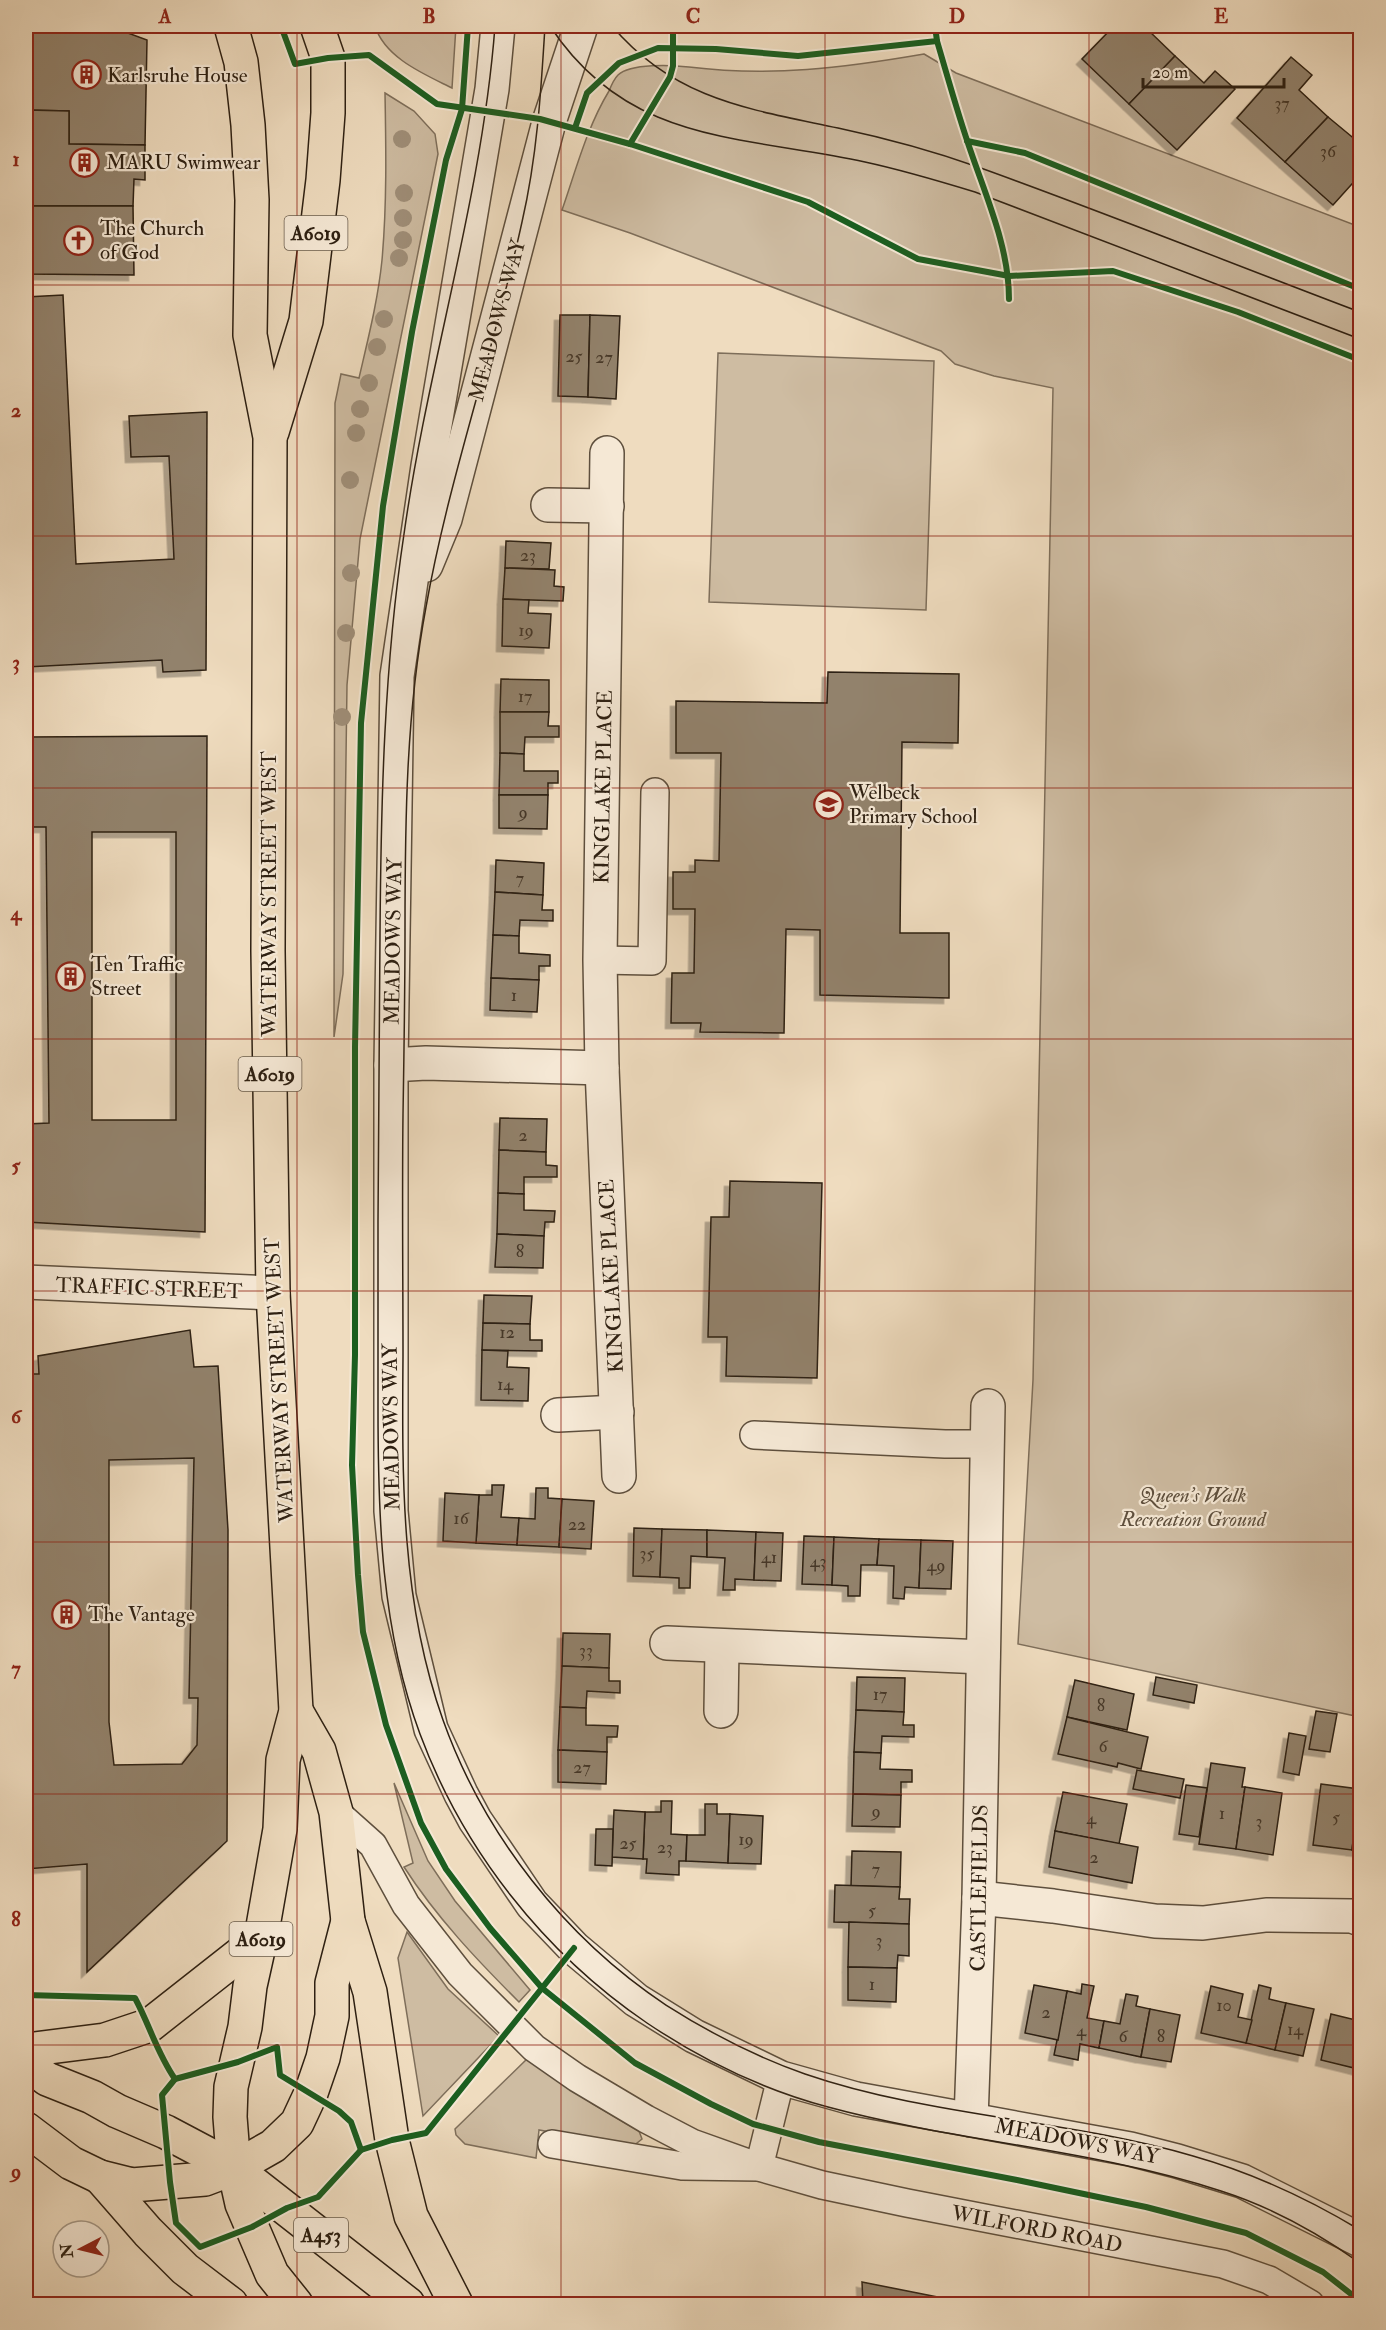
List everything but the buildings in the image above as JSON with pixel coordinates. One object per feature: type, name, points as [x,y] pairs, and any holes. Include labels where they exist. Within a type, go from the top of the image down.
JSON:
[{"type":"main road","name":"WATERWAY STREET WEST","points":[[231,26],[241,62],[249,125],[252,200],[250,335],[270,437],[268,951],[273,1293],[296,1711],[283,1760],[280,1829],[250,1986],[245,2027],[231,2087],[230,2116],[234,2168],[242,2204],[272,2274],[296,2304]]},
{"type":"main road","name":"WATERWAY STREET WEST","points":[[270,437],[306,321],[323,180],[328,112],[328,58],[317,26]]},
{"type":"main road","name":"WATERWAY STREET WEST","points":[[296,1711],[319,1751],[336,1812],[348,1922],[370,1992],[392,2140],[411,2216],[456,2304]]},
{"type":"main road","name":"WATERWAY STREET WEST","points":[[100,2177],[132,2185],[205,2179],[234,2168],[273,2146],[297,2123],[311,2093],[323,2058],[332,2016],[332,1983],[348,1922]]},
{"type":"main road","name":"A6019","points":[[26,2050],[105,2040],[150,2025],[253,1944],[262,1932]]},
{"type":"main road","points":[[26,2063],[47,2079],[92,2097],[117,2111],[166,2132],[234,2168]]},
{"type":"main road","points":[[26,2129],[71,2163],[100,2177],[148,2232],[185,2269],[231,2304]]},
{"type":"main road","name":"A453","points":[[234,2168],[408,2304]]},
{"type":"street","name":"MEADOWS WAY","points":[[498,26],[492,89],[428,466],[397,676],[391,1065],[391,1511],[399,1596],[431,1729],[460,1794],[475,1820],[532,1904],[564,1939],[636,2000],[694,2036],[781,2078],[856,2099],[1130,2150],[1177,2161],[1242,2181],[1360,2240]]},
{"type":"street","name":"MEADOWS WAY","points":[[408,612],[445,519],[549,122],[581,26]]},
{"type":"street","name":"KINGLAKE PLACE","points":[[607,453],[600,960],[602,1068],[620,1476]]},
{"type":"street","points":[[548,505],[607,506]]},
{"type":"street","points":[[391,1065],[426,1063],[602,1068]]},
{"type":"street","name":"TRAFFIC STREET","points":[[26,1282],[273,1293]]},
{"type":"street","name":"CASTLEFIELDS","points":[[971,2120],[979,1898],[988,1407]]},
{"type":"street","points":[[558,1415],[617,1412]]},
{"type":"street","points":[[667,1643],[983,1657]]},
{"type":"street","points":[[721,1711],[722,1647]]},
{"type":"street","points":[[979,1898],[1053,1906],[1155,1922],[1203,1923],[1266,1915],[1352,1916],[1360,1919]]},
{"type":"lane","points":[[600,960],[652,961],[655,792]]},
{"type":"lane","points":[[754,1435],[988,1444]]},
{"type":"lane","name":"WILFORD ROAD","points":[[336,1812],[373,1845],[406,1905],[460,1974],[534,2048],[577,2078],[692,2143],[759,2167],[822,2185],[907,2204],[1222,2264],[1269,2280],[1310,2304]]},
{"type":"lane","points":[[759,2167],[781,2078]]},
{"type":"lane","name":"WILFORD ROAD","points":[[552,2144],[682,2166],[759,2167]]},
{"type":"green space","points":[[375,26],[456,26],[452,88],[418,71],[396,56],[380,37]]},
{"type":"green space","name":"Queen's Walk Recreation Ground","points":[[924,54],[956,73],[1360,227],[1360,1717],[1018,1644],[1033,1380],[1053,388],[994,376],[955,364],[941,351],[630,233],[562,210],[594,119],[614,81],[624,71],[662,65],[719,70],[807,70]]},
{"type":"green space","points":[[385,93],[414,111],[435,134],[438,154],[360,539],[347,685],[343,974],[334,1037],[335,403],[341,374],[359,378],[378,290],[385,218]]},
{"type":"green space","points":[[718,353],[934,361],[926,610],[709,602]]},
{"type":"green space","points":[[394,1783],[428,1861],[455,1901],[530,1990],[519,2002],[458,1938],[404,1867],[413,1863]]},
{"type":"green space","points":[[407,1932],[448,1989],[499,2036],[423,2116],[398,1958]]},
{"type":"green space","points":[[528,2058],[593,2104],[639,2131],[642,2139],[632,2147],[539,2130],[536,2158],[465,2144],[456,2135],[455,2129]]},
{"type":"tram line","points":[[495,26],[479,154],[414,470],[404,534],[392,634],[385,734],[381,834],[379,1078],[379,1491],[384,1573],[390,1614],[397,1654],[420,1734],[459,1818],[511,1896],[574,1965],[647,2023],[689,2049],[757,2083],[828,2107],[926,2129],[1124,2165],[1240,2197],[1294,2222],[1328,2241],[1360,2263]]},
{"type":"tram line","points":[[545,26],[538,124],[527,198],[511,270],[459,462],[436,558],[419,647],[408,768],[405,849],[403,1145],[404,1495],[412,1586],[419,1631],[429,1676],[443,1720],[460,1763],[481,1804],[505,1843],[562,1916],[629,1978],[699,2025],[769,2060],[852,2088],[900,2100],[1096,2134],[1193,2156],[1279,2187],[1360,2230]]},
{"type":"tram line","points":[[550,26],[581,65],[615,94],[651,114],[690,128],[731,138],[865,162],[975,192],[1360,339]]},
{"type":"tram line","points":[[612,26],[636,51],[661,70],[715,98],[744,107],[856,132],[961,161],[1360,312]]},
{"type":"cycle path","points":[[281,26],[295,64],[328,58],[369,55],[437,104],[540,119],[630,144],[808,202],[918,259],[1009,276],[1113,271],[1238,312],[1360,360]]},
{"type":"cycle path","points":[[468,26],[462,109],[446,160],[412,332],[383,506],[361,723],[355,1047],[355,1355],[352,1465],[363,1632],[386,1725],[421,1823],[446,1869],[490,1928],[542,1988],[635,2063],[711,2104],[753,2124],[819,2142],[1146,2207],[1246,2233],[1323,2272],[1360,2301]]},
{"type":"cycle path","points":[[630,144],[670,77],[673,66],[673,26]]},
{"type":"cycle path","points":[[575,128],[587,93],[619,63],[658,48],[716,49],[798,56],[937,41],[935,26]]},
{"type":"cycle path","points":[[937,41],[1001,242],[1009,299]]},
{"type":"cycle path","points":[[967,141],[1025,153],[1360,289]]},
{"type":"cycle path","points":[[26,1995],[135,1998],[163,2059],[175,2079],[238,2062],[277,2047],[280,2075],[339,2111],[351,2122],[361,2150],[392,2140],[426,2133],[574,1948]]},
{"type":"cycle path","points":[[175,2079],[162,2095],[176,2223],[200,2247],[252,2227],[287,2208],[318,2197],[361,2150]]},
{"type":"place","name":"Karlsruhe House","points":[[86,75]]},
{"type":"place","name":"MARU Swimwear","points":[[85,162]]},
{"type":"place","name":"The Church of God","points":[[79,240]]},
{"type":"place","name":"Welbeck Primary School","points":[[828,804]]},
{"type":"place","name":"Ten Traffic Street","points":[[70,976]]},
{"type":"place","name":"The Vantage","points":[[67,1614]]}]
